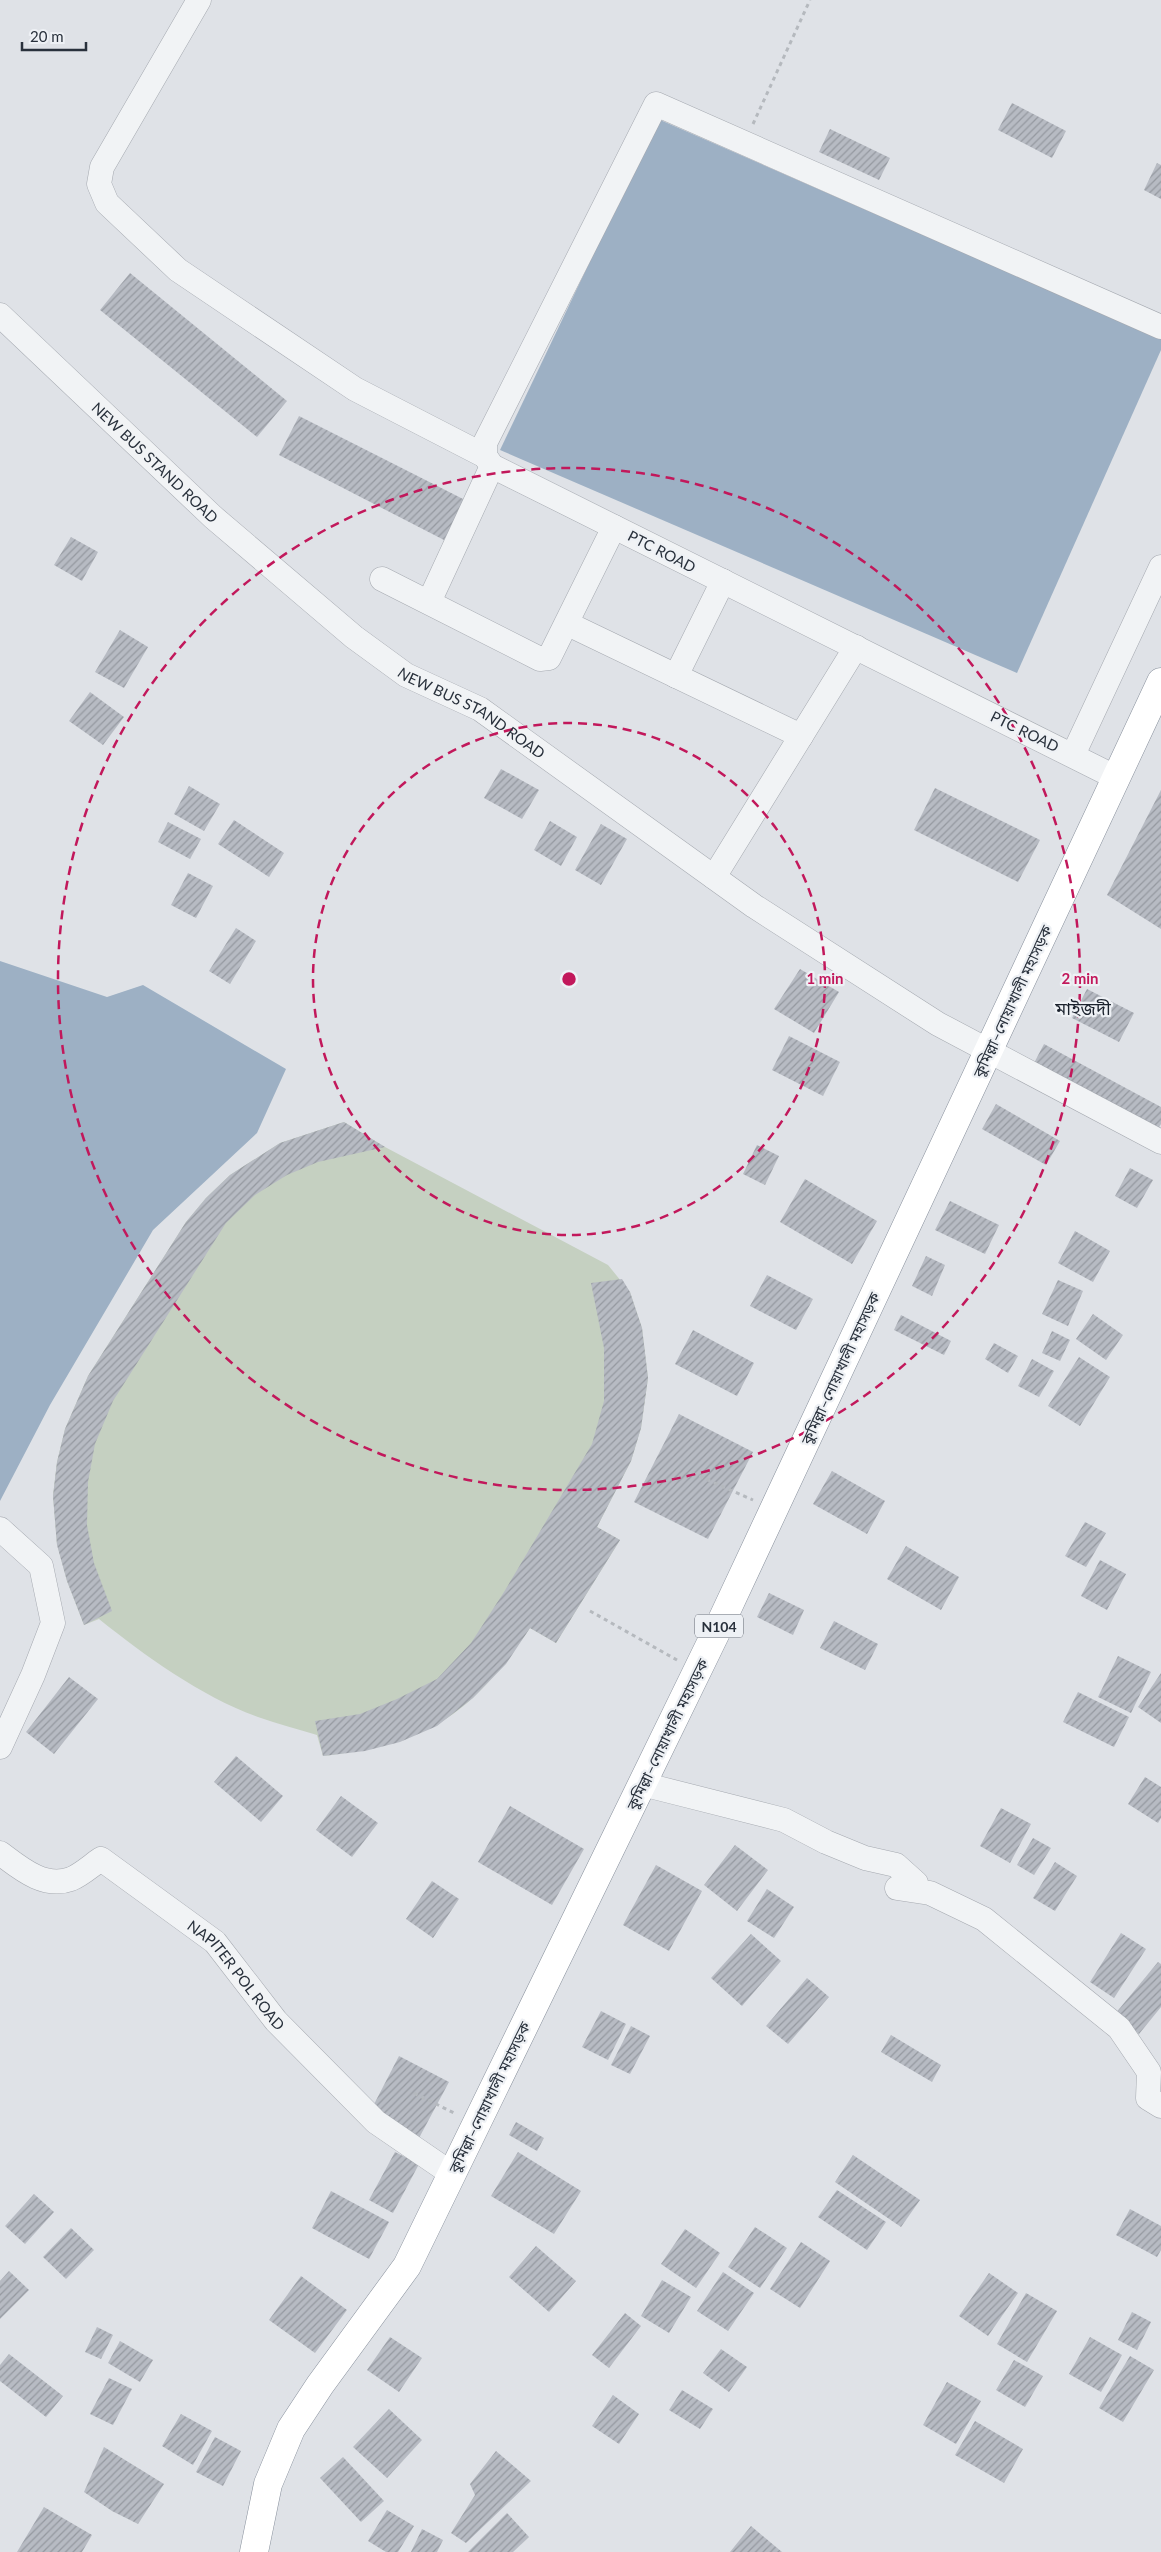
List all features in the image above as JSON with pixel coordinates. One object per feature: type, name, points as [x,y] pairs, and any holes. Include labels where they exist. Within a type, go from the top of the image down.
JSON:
[{"type":"highway","name":"কুমিল্লা–নোয়াখালী মহাসড়ক","points":[[254,2552],[268,2484],[291,2429],[320,2385],[407,2266],[774,1510],[1161,682]]},
{"type":"street","name":"PTC ROAD","points":[[199,0],[102,167],[99,184],[107,204],[178,270],[355,389],[614,527],[1115,777]]},
{"type":"street","points":[[429,602],[489,461],[485,443],[656,104],[1161,327]]},
{"type":"street","name":"NEW BUS STAND ROAD","points":[[0,316],[213,517],[354,637],[406,675],[480,709],[754,906],[938,1024],[1161,1142]]},
{"type":"street","points":[[382,578],[540,659],[549,658],[568,624],[614,527]]},
{"type":"street","points":[[1073,755],[1161,568]]},
{"type":"street","points":[[676,676],[723,581]]},
{"type":"street","points":[[568,624],[801,736]]},
{"type":"street","points":[[714,877],[856,647]]},
{"type":"street","points":[[0,1529],[42,1566],[53,1623],[33,1676],[0,1747]]},
{"type":"street","points":[[642,1784],[784,1820],[826,1842],[865,1858],[896,1865],[916,1883],[897,1888],[930,1893],[984,1919],[1119,2028],[1149,2072],[1148,2098],[1161,2106]]},
{"type":"street","name":"NAPITER POL ROAD","points":[[0,1853],[19,1868],[43,1881],[71,1879],[101,1859],[215,1942],[276,2021],[376,2122],[452,2174]]},
{"type":"path","points":[[752,127],[810,0]]},
{"type":"path","points":[[692,1472],[774,1510]]},
{"type":"path","points":[[590,1611],[697,1671]]},
{"type":"path","points":[[414,2093],[476,2124]]},
{"type":"green space","points":[[344,1122],[385,1147],[608,1265],[630,1292],[642,1328],[648,1378],[641,1428],[631,1461],[597,1527],[620,1540],[556,1643],[530,1628],[487,1683],[466,1704],[444,1720],[419,1733],[392,1743],[323,1756],[317,1735],[237,1709],[195,1687],[135,1647],[99,1619],[84,1625],[67,1581],[57,1544],[53,1496],[57,1462],[65,1429],[88,1376],[186,1222],[206,1198],[230,1175],[280,1143]]},
{"type":"water","points":[[658,119],[1161,339],[1161,350],[1017,673],[500,450]]},
{"type":"water","points":[[0,961],[107,997],[143,985],[286,1069],[257,1133],[153,1230],[50,1405],[0,1501]]},
{"type":"building","points":[[1012,103],[1066,131],[1052,158],[998,130]]},
{"type":"building","points":[[830,129],[890,158],[879,180],[819,152]]},
{"type":"building","points":[[1157,163],[1161,165],[1161,199],[1144,190]]},
{"type":"building","points":[[130,273],[287,401],[257,437],[100,310]]},
{"type":"building","points":[[299,416],[465,500],[444,540],[279,455]]},
{"type":"building","points":[[71,537],[98,552],[82,581],[54,565]]},
{"type":"building","points":[[120,630],[148,647],[124,688],[95,672]]},
{"type":"building","points":[[90,692],[124,717],[103,745],[69,721]]},
{"type":"building","points":[[501,769],[539,790],[522,819],[484,798]]},
{"type":"building","points":[[189,786],[220,804],[204,831],[174,814]]},
{"type":"building","points":[[935,788],[1040,840],[1018,882],[914,830]]},
{"type":"building","points":[[1161,790],[1161,929],[1107,895]]},
{"type":"building","points":[[234,820],[284,853],[269,877],[218,844]]},
{"type":"building","points":[[550,821],[577,837],[561,866],[534,850]]},
{"type":"building","points":[[168,822],[201,839],[190,859],[158,842]]},
{"type":"building","points":[[601,824],[627,839],[601,885],[575,870]]},
{"type":"building","points":[[188,873],[213,886],[196,918],[171,905]]},
{"type":"building","points":[[236,928],[256,941],[230,984],[209,971]]},
{"type":"building","points":[[800,969],[839,992],[814,1033],[774,1009]]},
{"type":"building","points":[[1087,989],[1134,1013],[1119,1042],[1072,1018]]},
{"type":"building","points":[[789,1036],[840,1062],[823,1096],[772,1070]]},
{"type":"building","points":[[1044,1044],[1161,1107],[1161,1124],[1156,1132],[1033,1065]]},
{"type":"building","points":[[996,1104],[1060,1141],[1046,1165],[982,1129]]},
{"type":"building","points":[[344,1122],[385,1147],[318,1162],[287,1175],[255,1195],[226,1223],[113,1401],[95,1444],[88,1482],[87,1525],[94,1563],[112,1611],[84,1625],[67,1581],[57,1545],[53,1496],[57,1462],[65,1429],[88,1376],[186,1222],[206,1198],[230,1175],[280,1143]]},
{"type":"building","points":[[757,1145],[779,1156],[765,1185],[743,1174]]},
{"type":"building","points":[[1130,1168],[1153,1180],[1137,1208],[1115,1196]]},
{"type":"building","points":[[805,1179],[877,1221],[852,1264],[780,1222]]},
{"type":"building","points":[[950,1201],[999,1225],[985,1254],[935,1230]]},
{"type":"building","points":[[1075,1231],[1110,1251],[1093,1282],[1058,1263]]},
{"type":"building","points":[[926,1256],[945,1265],[932,1296],[912,1286]]},
{"type":"building","points":[[767,1275],[813,1299],[796,1330],[750,1306]]},
{"type":"building","points":[[622,1279],[630,1292],[642,1328],[648,1378],[641,1428],[631,1461],[597,1527],[620,1540],[556,1643],[530,1628],[506,1664],[473,1698],[437,1726],[400,1742],[365,1751],[323,1756],[315,1721],[360,1714],[397,1699],[437,1679],[471,1643],[504,1592],[592,1444],[604,1401],[604,1348],[591,1283]]},
{"type":"building","points":[[1058,1280],[1083,1291],[1068,1326],[1042,1314]]},
{"type":"building","points":[[1093,1314],[1123,1335],[1106,1360],[1076,1339]]},
{"type":"building","points":[[901,1315],[951,1341],[944,1355],[894,1330]]},
{"type":"building","points":[[693,1330],[754,1363],[737,1396],[675,1364]]},
{"type":"building","points":[[1052,1331],[1070,1340],[1060,1361],[1042,1353]]},
{"type":"building","points":[[994,1343],[1018,1356],[1008,1373],[985,1359]]},
{"type":"building","points":[[1079,1357],[1110,1377],[1080,1426],[1048,1406]]},
{"type":"building","points":[[1032,1359],[1054,1371],[1039,1397],[1018,1386]]},
{"type":"building","points":[[679,1414],[753,1452],[708,1539],[634,1502]]},
{"type":"building","points":[[832,1471],[885,1501],[867,1534],[813,1504]]},
{"type":"building","points":[[1085,1522],[1106,1533],[1086,1567],[1065,1556]]},
{"type":"building","points":[[906,1546],[959,1577],[941,1610],[887,1579]]},
{"type":"building","points":[[1100,1560],[1126,1574],[1107,1610],[1081,1596]]},
{"type":"building","points":[[769,1593],[804,1610],[793,1635],[757,1617]]},
{"type":"building","points":[[834,1621],[878,1644],[865,1670],[820,1648]]},
{"type":"building","points":[[1118,1656],[1151,1672],[1131,1713],[1098,1697]]},
{"type":"building","points":[[1161,1673],[1161,1723],[1138,1707]]},
{"type":"building","points":[[69,1677],[98,1699],[54,1754],[26,1732]]},
{"type":"building","points":[[1078,1692],[1129,1717],[1114,1747],[1063,1722]]},
{"type":"building","points":[[236,1756],[283,1796],[261,1822],[214,1782]]},
{"type":"building","points":[[1145,1777],[1161,1787],[1161,1818],[1158,1823],[1128,1804]]},
{"type":"building","points":[[341,1796],[378,1823],[352,1857],[316,1830]]},
{"type":"building","points":[[510,1806],[584,1849],[552,1905],[478,1862]]},
{"type":"building","points":[[1001,1808],[1031,1824],[1010,1863],[980,1846]]},
{"type":"building","points":[[1033,1838],[1051,1848],[1034,1875],[1017,1865]]},
{"type":"building","points":[[735,1845],[768,1870],[737,1911],[704,1885]]},
{"type":"building","points":[[1055,1862],[1077,1876],[1055,1911],[1033,1898]]},
{"type":"building","points":[[656,1865],[702,1891],[669,1951],[623,1925]]},
{"type":"building","points":[[432,1881],[459,1899],[433,1938],[406,1919]]},
{"type":"building","points":[[767,1889],[794,1907],[774,1938],[747,1921]]},
{"type":"building","points":[[1121,1933],[1146,1949],[1114,1998],[1090,1982]]},
{"type":"building","points":[[751,1934],[781,1961],[742,2006],[711,1978]]},
{"type":"building","points":[[1158,1962],[1161,1964],[1161,2007],[1139,2034],[1115,2014]]},
{"type":"building","points":[[807,1978],[829,1997],[788,2044],[766,2026]]},
{"type":"building","points":[[601,2011],[626,2024],[608,2060],[582,2047]]},
{"type":"building","points":[[631,2026],[650,2036],[630,2074],[611,2065]]},
{"type":"building","points":[[891,2035],[941,2065],[932,2082],[881,2052]]},
{"type":"building","points":[[399,2056],[449,2082],[419,2138],[370,2112]]},
{"type":"building","points":[[516,2122],[544,2138],[537,2151],[509,2135]]},
{"type":"building","points":[[395,2152],[419,2164],[393,2213],[369,2200]]},
{"type":"building","points":[[518,2152],[581,2191],[554,2234],[491,2196]]},
{"type":"building","points":[[853,2155],[920,2200],[901,2227],[835,2182]]},
{"type":"building","points":[[837,2190],[886,2222],[867,2250],[818,2217]]},
{"type":"building","points":[[331,2191],[389,2222],[369,2259],[312,2228]]},
{"type":"building","points":[[34,2194],[54,2212],[25,2244],[5,2226]]},
{"type":"building","points":[[1130,2209],[1161,2226],[1161,2250],[1157,2257],[1116,2235]]},
{"type":"building","points":[[755,2227],[787,2248],[760,2288],[728,2267]]},
{"type":"building","points":[[71,2228],[94,2250],[66,2279],[43,2257]]},
{"type":"building","points":[[685,2229],[720,2253],[696,2288],[661,2264]]},
{"type":"building","points":[[801,2242],[830,2261],[800,2308],[770,2289]]},
{"type":"building","points":[[536,2246],[576,2281],[549,2312],[509,2277]]},
{"type":"building","points":[[9,2271],[29,2290],[0,2319],[0,2281]]},
{"type":"building","points":[[723,2272],[754,2293],[728,2331],[697,2311]]},
{"type":"building","points":[[989,2273],[1018,2293],[988,2336],[959,2316]]},
{"type":"building","points":[[301,2276],[347,2310],[315,2353],[269,2320]]},
{"type":"building","points":[[662,2280],[691,2297],[669,2333],[641,2316]]},
{"type":"building","points":[[1026,2293],[1057,2311],[1027,2362],[997,2344]]},
{"type":"building","points":[[1132,2312],[1151,2322],[1137,2350],[1118,2340]]},
{"type":"building","points":[[625,2313],[641,2326],[609,2368],[592,2355]]},
{"type":"building","points":[[97,2327],[113,2335],[101,2359],[85,2352]]},
{"type":"building","points":[[390,2337],[422,2358],[399,2392],[367,2370]]},
{"type":"building","points":[[1090,2337],[1122,2355],[1101,2392],[1069,2374]]},
{"type":"building","points":[[120,2341],[153,2360],[140,2382],[108,2363]]},
{"type":"building","points":[[721,2349],[747,2367],[729,2392],[703,2373]]},
{"type":"building","points":[[9,2354],[63,2396],[46,2417],[0,2381],[0,2365]]},
{"type":"building","points":[[1130,2356],[1154,2370],[1123,2422],[1099,2408]]},
{"type":"building","points":[[1014,2360],[1043,2376],[1025,2407],[996,2390]]},
{"type":"building","points":[[109,2378],[132,2389],[113,2425],[90,2414]]},
{"type":"building","points":[[947,2382],[981,2401],[956,2444],[923,2425]]},
{"type":"building","points":[[682,2390],[713,2409],[700,2429],[669,2410]]},
{"type":"building","points":[[613,2395],[639,2414],[619,2444],[592,2426]]},
{"type":"building","points":[[389,2409],[422,2440],[387,2478],[353,2447]]},
{"type":"building","points":[[181,2414],[212,2431],[193,2465],[162,2446]]},
{"type":"building","points":[[975,2421],[1023,2449],[1004,2483],[955,2455]]},
{"type":"building","points":[[215,2437],[241,2451],[223,2486],[196,2472]]},
{"type":"building","points":[[104,2447],[164,2484],[138,2524],[112,2511],[84,2492]]},
{"type":"building","points":[[496,2451],[531,2481],[466,2543],[451,2533],[475,2495],[470,2484]]},
{"type":"building","points":[[343,2457],[384,2501],[361,2522],[320,2478]]},
{"type":"building","points":[[44,2507],[92,2535],[82,2552],[17,2552]]},
{"type":"building","points":[[387,2510],[414,2526],[398,2552],[386,2552],[368,2541]]},
{"type":"building","points":[[507,2513],[529,2537],[513,2552],[468,2552]]},
{"type":"building","points":[[751,2526],[782,2552],[730,2552]]},
{"type":"building","points":[[422,2529],[443,2540],[437,2552],[411,2552]]},
{"type":"district","name":"মাইজদী","points":[[1083,1008]]}]
